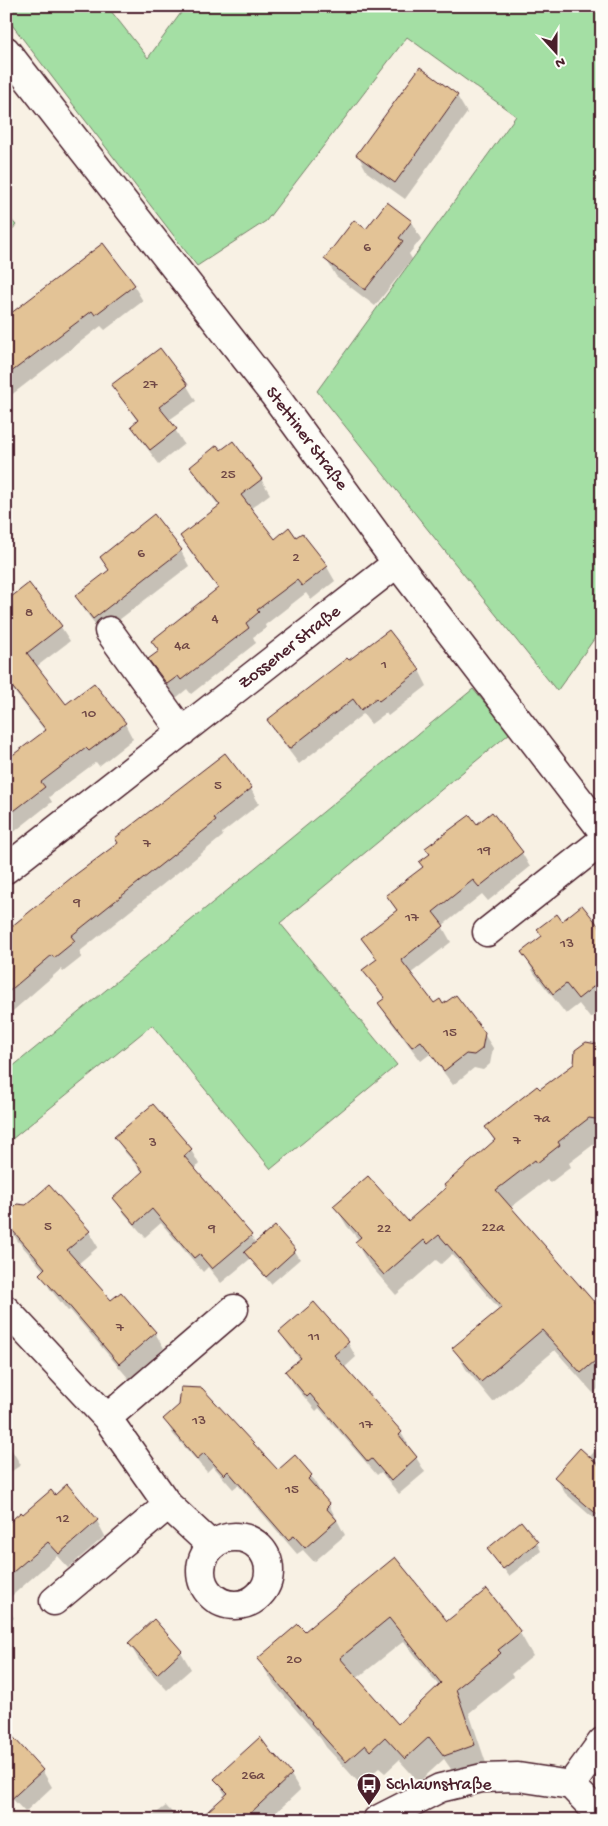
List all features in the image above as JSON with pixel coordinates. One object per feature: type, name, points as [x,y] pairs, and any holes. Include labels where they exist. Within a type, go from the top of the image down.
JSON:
[{"type":"street","name":"Stettiner Straße","points":[[6,51],[275,396],[397,563],[602,830]]},
{"type":"street","name":"Zossener Straße","points":[[6,869],[397,563]]},
{"type":"street","points":[[109,631],[182,732]]},
{"type":"street","points":[[487,932],[602,842]]},
{"type":"street","points":[[107,1418],[234,1309]]},
{"type":"street","points":[[7,1312],[107,1418],[168,1505],[212,1546]]},
{"type":"street","points":[[54,1600],[168,1505]]},
{"type":"street","points":[[571,1785],[602,1742]]},
{"type":"street","points":[[377,1820],[440,1788],[482,1778],[518,1777],[571,1785],[602,1817]]},
{"type":"green space","points":[[6,6],[107,6],[148,58],[186,6],[602,6],[602,628],[557,691],[317,391],[516,116],[407,37],[266,221],[197,266],[6,17]]},
{"type":"green space","points":[[6,214],[16,225],[6,237]]},
{"type":"green space","points":[[473,689],[510,733],[280,923],[397,1065],[271,1169],[152,1025],[6,1144],[6,1072]]},
{"type":"building","points":[[420,67],[458,95],[395,183],[356,155]]},
{"type":"building","points":[[387,202],[412,221],[399,238],[403,241],[365,290],[324,259],[354,220],[366,229]]},
{"type":"building","points":[[103,243],[135,285],[95,315],[92,311],[6,376],[6,317]]},
{"type":"building","points":[[160,348],[188,385],[159,407],[177,429],[150,450],[131,426],[138,420],[111,385]]},
{"type":"building","points":[[233,441],[262,479],[241,495],[275,539],[289,527],[296,537],[302,533],[328,566],[302,586],[297,580],[257,610],[259,612],[246,623],[249,628],[181,680],[178,676],[167,684],[148,659],[159,651],[151,641],[218,588],[180,536],[220,505],[190,467],[217,445],[221,450]]},
{"type":"building","points":[[154,514],[182,550],[93,619],[75,596],[109,570],[100,557]]},
{"type":"building","points":[[29,583],[62,626],[27,653],[66,704],[94,683],[126,723],[89,751],[86,748],[41,782],[45,787],[6,817],[6,760],[46,730],[6,679],[6,601]]},
{"type":"building","points":[[389,630],[420,670],[379,701],[376,698],[361,710],[353,699],[289,749],[267,720],[347,658],[349,660]]},
{"type":"building","points":[[225,753],[252,788],[214,818],[216,821],[71,936],[75,941],[54,958],[52,955],[6,994],[6,931],[71,878],[118,843],[115,838]]},
{"type":"building","points":[[492,812],[523,852],[479,887],[473,880],[433,912],[444,926],[401,960],[434,1003],[440,999],[443,1004],[456,995],[485,1033],[482,1049],[474,1055],[466,1054],[444,1071],[421,1041],[412,1047],[378,1003],[385,998],[362,970],[377,959],[361,938],[397,910],[386,895],[423,867],[419,862],[430,854],[425,848],[470,815],[477,824]]},
{"type":"building","points":[[582,905],[602,930],[602,980],[578,999],[566,984],[553,994],[521,952],[542,936],[537,929],[557,914],[562,921]]},
{"type":"building","points":[[586,1042],[602,1045],[602,1120],[589,1118],[558,1142],[560,1145],[537,1163],[535,1160],[496,1190],[602,1311],[602,1355],[581,1373],[542,1330],[481,1382],[452,1348],[502,1307],[439,1235],[428,1244],[424,1240],[384,1275],[355,1242],[361,1237],[333,1206],[368,1176],[408,1221],[446,1188],[444,1185],[495,1140],[485,1127],[537,1086],[540,1089],[574,1064],[575,1050]]},
{"type":"building","points":[[153,1104],[192,1149],[184,1156],[252,1235],[212,1269],[199,1254],[194,1258],[152,1209],[135,1224],[113,1198],[143,1171],[114,1137]]},
{"type":"building","points":[[49,1185],[90,1231],[67,1250],[111,1300],[121,1292],[156,1332],[119,1364],[60,1295],[39,1274],[45,1268],[7,1224],[8,1213],[17,1204],[26,1205]]},
{"type":"building","points":[[275,1226],[296,1250],[266,1277],[244,1252]]},
{"type":"building","points":[[314,1302],[349,1342],[334,1355],[402,1432],[399,1435],[417,1457],[391,1481],[372,1459],[368,1462],[310,1394],[307,1397],[285,1371],[301,1358],[279,1332]]},
{"type":"building","points":[[181,1387],[202,1388],[278,1470],[295,1455],[312,1475],[308,1479],[330,1504],[326,1508],[337,1520],[305,1548],[294,1536],[288,1540],[228,1471],[224,1475],[204,1453],[197,1459],[163,1419],[179,1405]]},
{"type":"building","points":[[580,1448],[602,1468],[602,1519],[554,1477]]},
{"type":"building","points":[[67,1484],[98,1520],[59,1554],[48,1542],[6,1578],[6,1525],[21,1512],[23,1514],[51,1490],[55,1495]]},
{"type":"building","points":[[521,1521],[538,1542],[503,1569],[487,1549]]},
{"type":"building","points":[[395,1557],[447,1621],[487,1589],[521,1632],[498,1650],[501,1653],[456,1689],[475,1745],[444,1756],[429,1737],[405,1759],[385,1737],[370,1751],[365,1745],[346,1762],[257,1659],[298,1624],[305,1631]],"holes":[[[389,1618],[441,1683],[398,1724],[340,1658]]]},
{"type":"building","points":[[154,1619],[182,1651],[157,1674],[128,1643]]},
{"type":"building","points":[[6,1729],[43,1770],[6,1804]]},
{"type":"building","points":[[260,1737],[274,1756],[292,1774],[243,1820],[198,1820],[228,1793],[214,1779]]},
{"type":"place","name":"Schlaunstraße","points":[[369,1806]]}]
